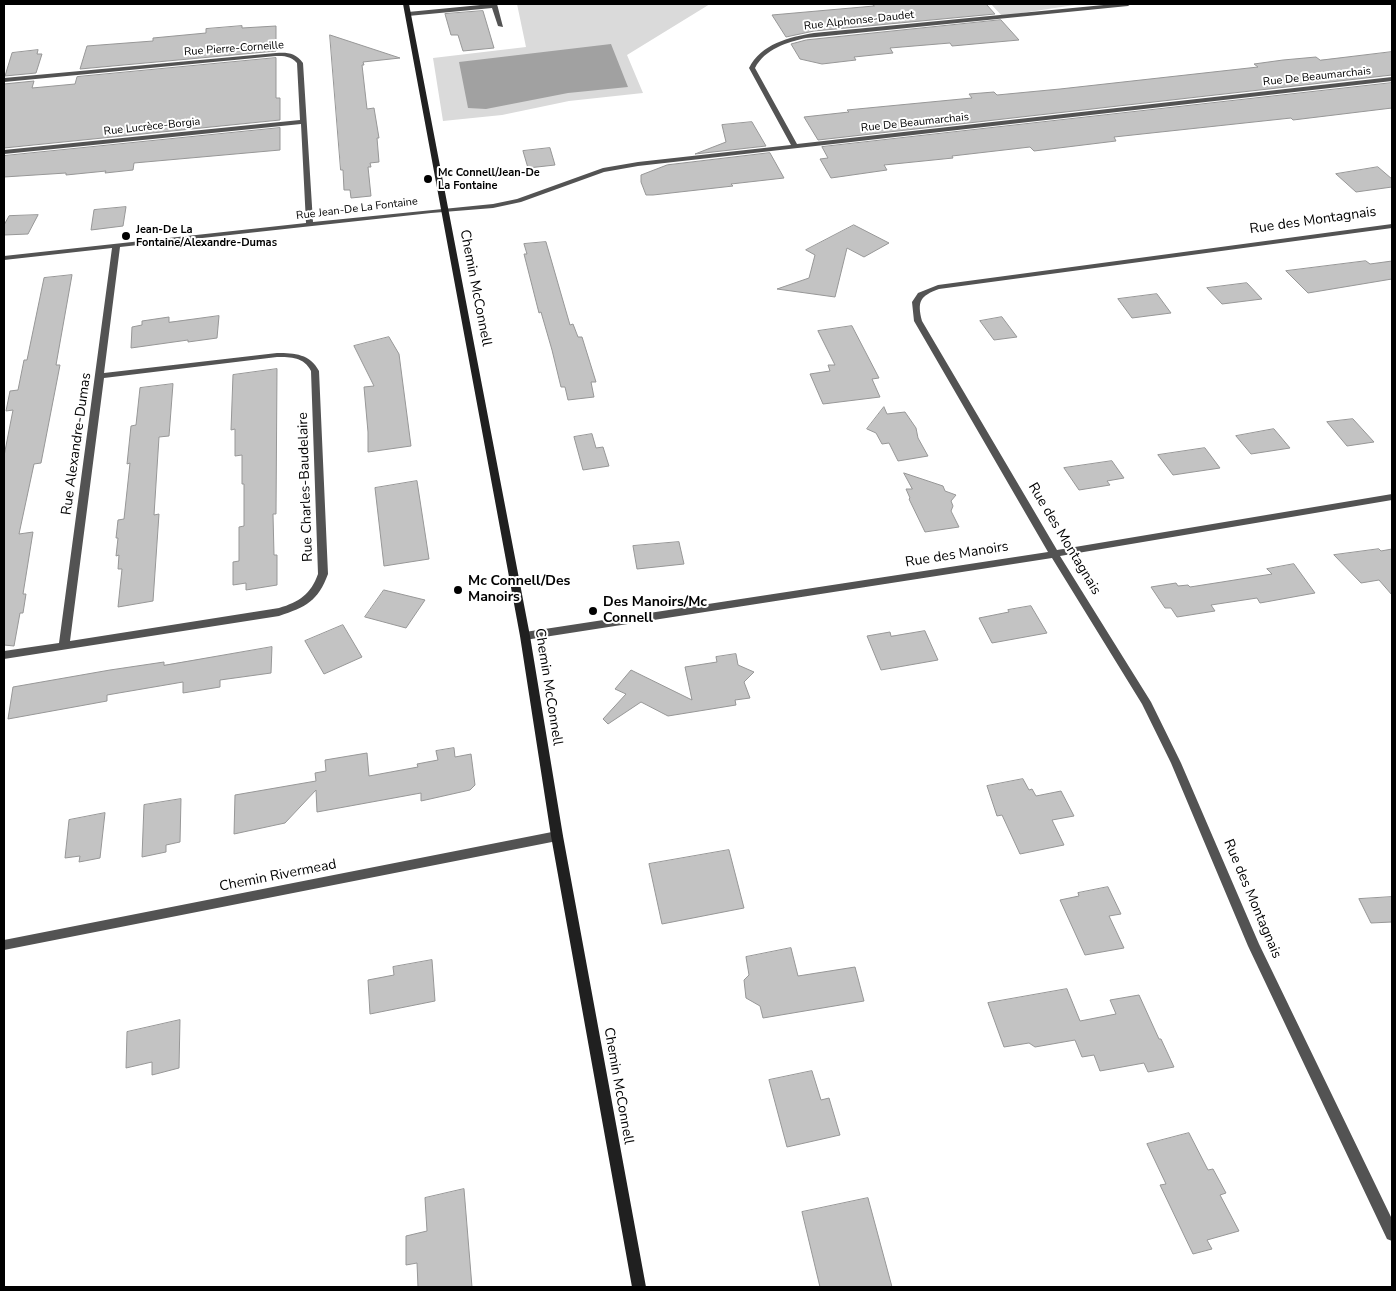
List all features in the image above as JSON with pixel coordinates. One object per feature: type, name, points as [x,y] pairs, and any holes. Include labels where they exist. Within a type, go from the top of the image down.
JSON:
[{"type":"street","name":"Chemin McConnell","points":[[406,4],[525,636],[557,836],[639,1287]]},
{"type":"street","name":"Rue Alphonse-Daudet","points":[[795,146],[752,68],[757,59],[783,42],[814,35],[1128,4]]},
{"type":"street","points":[[408,14],[494,5],[501,26]]},
{"type":"street","name":"Rue Pierre-Corneille","points":[[4,80],[284,54],[298,59],[300,63],[302,122],[310,226]]},
{"type":"street","name":"Rue De Beaumarchais","points":[[445,210],[493,206],[519,201],[602,170],[617,167],[1392,78]]},
{"type":"street","name":"Rue Lucrèce-Borgia","points":[[4,152],[302,122]]},
{"type":"street","name":"Rue Jean-De La Fontaine","points":[[4,258],[445,210]]},
{"type":"street","name":"Rue des Montagnais","points":[[1392,226],[938,287],[925,292],[916,300],[914,310],[918,321],[1054,554],[1146,702],[1176,763],[1254,946],[1392,1234]]},
{"type":"street","name":"Rue Alexandre-Dumas","points":[[64,645],[116,247]]},
{"type":"street","name":"Rue Charles-Baudelaire","points":[[4,655],[279,612],[298,607],[311,598],[319,586],[323,574],[315,372],[312,364],[304,358],[277,355],[100,376]]},
{"type":"street","name":"Rue des Manoirs","points":[[525,636],[1054,554],[1392,497]]},
{"type":"street","name":"Chemin Rivermead","points":[[4,945],[557,836]]},
{"type":"shaded area","points":[[517,4],[710,4],[627,55],[643,93],[569,101],[502,115],[443,121],[433,58],[526,47]]},
{"type":"shaded area","points":[[991,4],[1081,4],[1002,16]]},
{"type":"shaded area","points":[[611,44],[628,87],[568,93],[486,109],[468,108],[459,62]]},
{"type":"building","points":[[872,4],[986,4],[995,14],[814,31],[786,37],[772,15],[874,6]]},
{"type":"building","points":[[483,11],[494,48],[463,51],[458,35],[451,35],[445,14]]},
{"type":"building","points":[[1001,20],[1019,40],[952,46],[950,43],[890,48],[893,53],[854,57],[856,60],[822,64],[800,59],[791,44],[806,40]]},
{"type":"building","points":[[242,26],[242,28],[276,26],[276,51],[80,69],[87,46],[153,41],[153,38],[206,33],[206,29]]},
{"type":"building","points":[[330,35],[400,58],[363,62],[364,65],[362,65],[367,109],[374,108],[379,138],[377,138],[379,162],[370,163],[371,167],[368,167],[371,196],[351,198],[350,190],[344,190]]},
{"type":"building","points":[[38,50],[37,54],[42,54],[36,73],[5,76],[12,53]]},
{"type":"building","points":[[1392,52],[1392,75],[818,140],[804,117],[849,112],[847,110],[972,98],[969,94],[994,92],[997,95],[1060,89],[1258,67],[1254,64],[1283,60],[1316,57],[1320,60]]},
{"type":"building","points":[[276,58],[276,98],[280,98],[280,120],[4,148],[4,84],[34,81],[32,88],[75,84],[77,77]]},
{"type":"building","points":[[1392,83],[1392,108],[1293,120],[1291,118],[1114,137],[1116,141],[1034,151],[1030,147],[952,156],[953,158],[884,165],[887,170],[831,178],[820,159],[828,158],[822,147]]},
{"type":"building","points":[[752,122],[766,146],[695,154],[726,142],[722,125]]},
{"type":"building","points":[[280,128],[280,150],[134,163],[133,170],[105,173],[106,171],[66,175],[66,173],[4,177],[4,156]]},
{"type":"building","points":[[550,148],[555,165],[528,168],[523,151]]},
{"type":"building","points":[[770,153],[784,178],[653,195],[646,195],[641,182],[641,175],[667,165]]},
{"type":"building","points":[[1378,167],[1392,179],[1392,187],[1356,192],[1336,174]]},
{"type":"building","points":[[126,207],[123,226],[91,230],[94,210]]},
{"type":"building","points":[[38,215],[28,234],[4,235],[4,225],[9,216]]},
{"type":"building","points":[[854,225],[889,243],[864,257],[847,248],[835,297],[777,289],[809,278],[815,255],[806,250]]},
{"type":"building","points":[[546,242],[570,325],[573,324],[578,337],[582,337],[596,382],[591,382],[594,397],[568,400],[565,387],[561,387],[524,254],[527,254],[524,244]]},
{"type":"building","points":[[1366,261],[1370,264],[1392,261],[1392,279],[1308,293],[1286,271]]},
{"type":"building","points":[[72,275],[56,365],[60,365],[41,463],[34,464],[19,534],[33,532],[23,594],[26,594],[23,613],[20,613],[14,646],[4,645],[4,456],[13,410],[6,411],[10,391],[18,390],[24,360],[27,360],[44,278]]},
{"type":"building","points":[[1247,283],[1262,299],[1222,304],[1207,288]]},
{"type":"building","points":[[1157,294],[1171,313],[1132,318],[1118,299]]},
{"type":"building","points":[[219,316],[217,338],[131,348],[132,327],[142,325],[142,321],[169,317],[169,322]]},
{"type":"building","points":[[1002,317],[1017,337],[994,340],[980,321]]},
{"type":"building","points":[[852,326],[879,378],[872,379],[880,397],[823,404],[810,374],[830,371],[828,365],[835,365],[818,331]]},
{"type":"building","points":[[389,337],[399,354],[411,446],[368,452],[364,387],[374,386],[354,346]]},
{"type":"building","points":[[277,369],[276,514],[273,514],[274,555],[277,555],[277,585],[246,590],[246,583],[233,585],[233,562],[239,561],[239,527],[244,526],[244,484],[242,484],[242,455],[235,456],[235,429],[231,430],[233,375]]},
{"type":"building","points":[[173,384],[169,436],[159,437],[154,515],[159,514],[153,601],[118,607],[122,569],[118,569],[119,555],[116,556],[118,538],[116,538],[118,520],[124,519],[130,463],[127,464],[131,426],[136,425],[140,388]]},
{"type":"building","points":[[884,407],[887,414],[905,412],[916,428],[918,438],[928,456],[898,461],[889,443],[882,444],[876,433],[867,429]]},
{"type":"building","points":[[1353,419],[1374,442],[1347,446],[1327,422]]},
{"type":"building","points":[[1274,429],[1290,448],[1251,454],[1236,436]]},
{"type":"building","points":[[592,434],[596,448],[603,447],[609,466],[583,470],[574,437]]},
{"type":"building","points":[[1205,448],[1220,468],[1173,475],[1158,455]]},
{"type":"building","points":[[1112,461],[1124,478],[1107,481],[1110,485],[1079,490],[1064,468]]},
{"type":"building","points":[[904,473],[943,486],[945,491],[956,495],[951,501],[953,506],[951,511],[959,527],[925,532],[909,499],[906,489],[912,489]]},
{"type":"building","points":[[417,481],[429,559],[384,566],[375,488]]},
{"type":"building","points":[[679,542],[684,564],[637,569],[633,546]]},
{"type":"building","points":[[1379,549],[1381,551],[1392,549],[1392,595],[1379,580],[1361,583],[1334,555]]},
{"type":"building","points":[[1294,564],[1315,593],[1260,603],[1257,598],[1211,605],[1215,611],[1177,617],[1171,608],[1165,608],[1151,587],[1176,583],[1178,586],[1188,585],[1190,587],[1272,574],[1267,569]]},
{"type":"building","points":[[384,590],[425,600],[406,628],[365,617]]},
{"type":"building","points":[[1031,606],[1047,633],[992,643],[979,618]]},
{"type":"building","points":[[343,625],[362,657],[324,674],[305,641]]},
{"type":"building","points":[[925,631],[938,660],[881,670],[867,636],[890,632],[891,636]]},
{"type":"building","points":[[272,647],[271,673],[220,680],[220,687],[183,693],[183,682],[107,695],[107,701],[8,719],[13,687],[110,670],[164,662],[164,665]]},
{"type":"building","points":[[736,654],[738,665],[754,672],[744,682],[750,698],[735,700],[736,705],[668,716],[641,702],[608,724],[603,719],[626,694],[615,689],[631,670],[692,700],[685,667],[717,662],[716,657]]},
{"type":"building","points":[[454,748],[455,757],[471,754],[475,785],[470,790],[421,801],[421,793],[317,812],[316,790],[285,823],[234,834],[235,795],[316,781],[315,773],[326,771],[325,760],[367,753],[369,776],[418,767],[417,764],[438,760],[436,751]]},
{"type":"building","points":[[1023,779],[1029,790],[1032,789],[1036,796],[1061,791],[1074,816],[1052,820],[1064,845],[1020,854],[1002,815],[997,816],[987,786]]},
{"type":"building","points":[[181,799],[180,842],[166,845],[166,852],[142,857],[144,805]]},
{"type":"building","points":[[105,813],[100,858],[79,862],[80,856],[65,858],[69,820]]},
{"type":"building","points":[[729,850],[744,908],[662,924],[649,864]]},
{"type":"building","points":[[1108,887],[1121,914],[1109,916],[1124,948],[1085,955],[1060,900],[1079,896],[1078,893]]},
{"type":"building","points":[[1392,897],[1392,922],[1371,923],[1359,899]]},
{"type":"building","points":[[791,948],[798,976],[855,967],[864,1001],[763,1018],[760,1006],[746,998],[744,980],[749,975],[746,957]]},
{"type":"building","points":[[432,960],[435,1001],[370,1014],[368,980],[394,975],[393,967]]},
{"type":"building","points":[[1067,989],[1080,1021],[1116,1014],[1110,1000],[1139,995],[1174,1067],[1148,1072],[1144,1063],[1100,1071],[1094,1055],[1082,1057],[1075,1040],[1035,1047],[1029,1043],[1004,1047],[988,1003]]},
{"type":"building","points":[[180,1020],[179,1068],[152,1075],[152,1062],[126,1068],[127,1032]]},
{"type":"building","points":[[812,1071],[821,1100],[829,1098],[840,1135],[787,1147],[769,1080]]},
{"type":"building","points":[[1189,1133],[1208,1170],[1213,1169],[1226,1193],[1220,1195],[1239,1231],[1207,1240],[1212,1249],[1193,1254],[1160,1185],[1166,1184],[1147,1144]]},
{"type":"building","points":[[464,1189],[472,1287],[418,1287],[417,1263],[406,1265],[406,1236],[427,1231],[425,1198]]},
{"type":"building","points":[[868,1198],[892,1287],[820,1287],[802,1212]]},
{"type":"place","name":"Mc Connell/Jean-De La Fontaine","points":[[428,179]]},
{"type":"place","name":"Jean-De La Fontaine/Alexandre-Dumas","points":[[126,236]]},
{"type":"place","name":"Mc Connell/Des Manoirs","points":[[458,590]]},
{"type":"place","name":"Des Manoirs/Mc Connell","points":[[593,611]]}]
